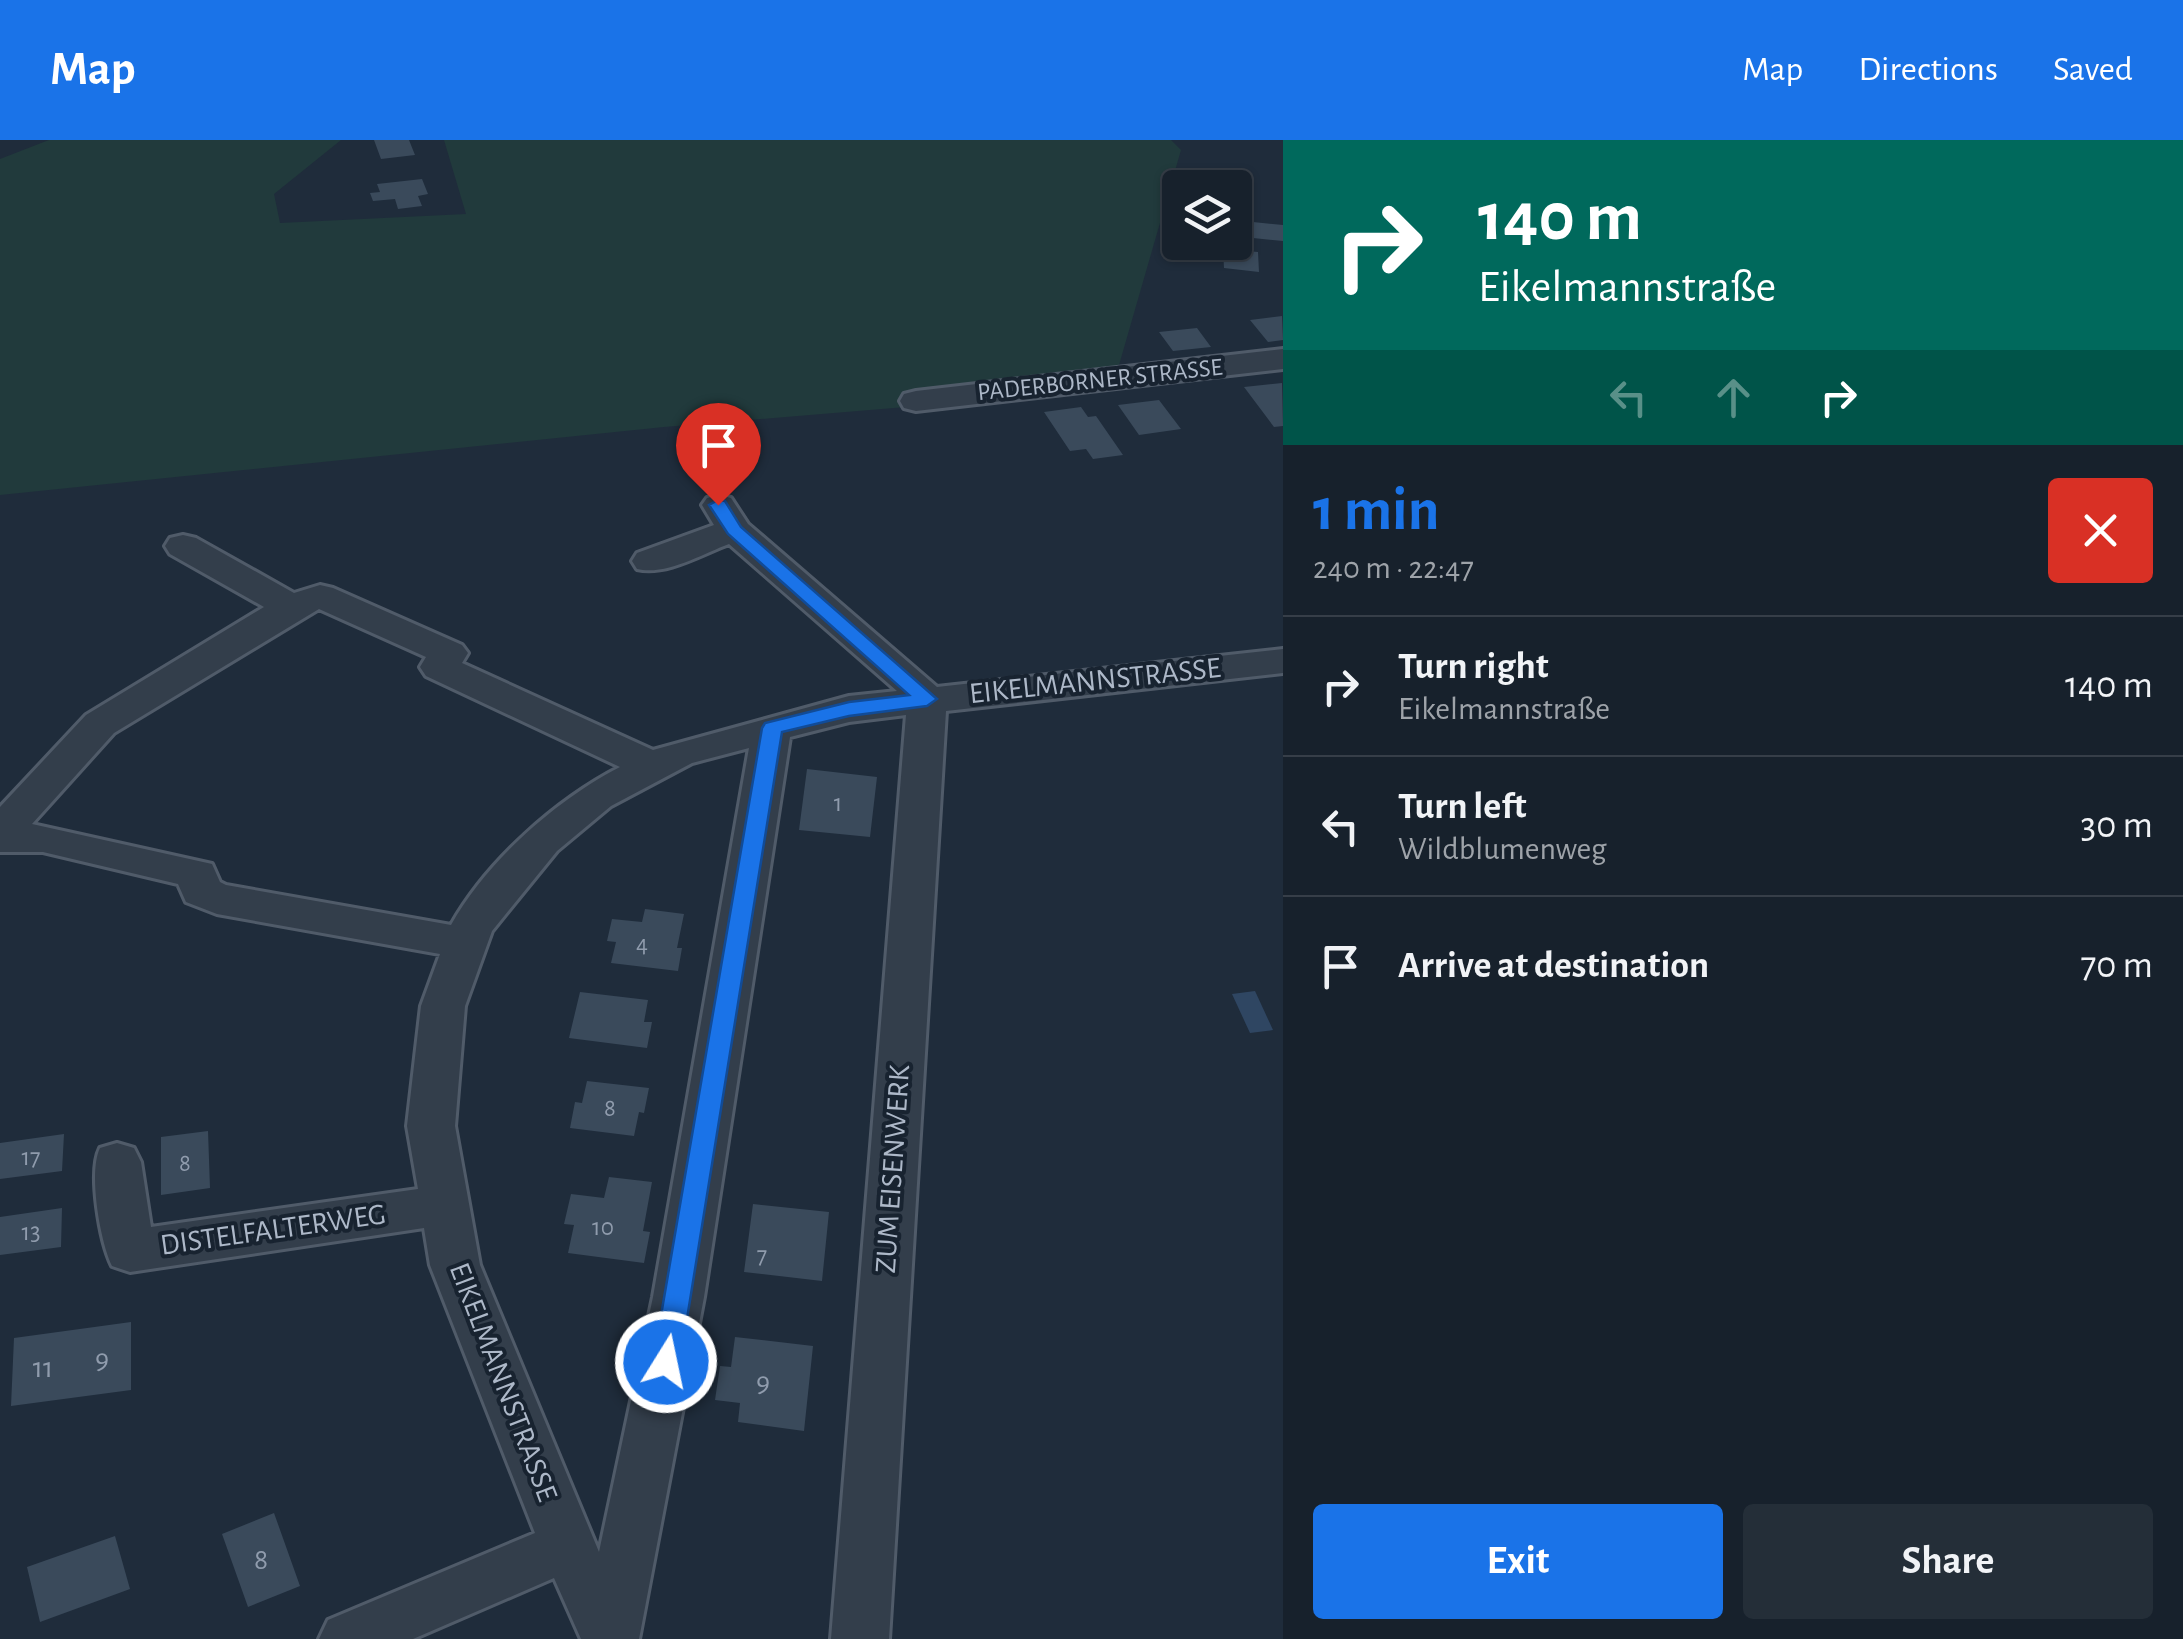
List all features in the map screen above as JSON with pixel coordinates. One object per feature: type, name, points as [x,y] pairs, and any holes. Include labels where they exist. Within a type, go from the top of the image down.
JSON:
[{"type":"street","name":"PADERBORNER STRASSE","points":[[916,400],[1283,360]]},
{"type":"street","points":[[650,561],[726,518],[927,699]]},
{"type":"street","points":[[183,546],[291,607]]},
{"type":"street","points":[[0,836],[100,724],[291,607],[320,596],[449,652],[439,667],[654,766]]},
{"type":"street","name":"EIKELMANNSTRASSE","points":[[609,1637],[454,1265],[431,1126],[443,1006],[472,925],[542,841],[597,796],[680,753],[849,709],[1283,660]]},
{"type":"street","name":"ZUM EISENWERK","points":[[860,1639],[927,699]]},
{"type":"street","points":[[609,1637],[640,1506],[687,1248],[772,728]]},
{"type":"street","points":[[0,836],[43,838],[198,874],[201,891],[217,899],[466,944]]},
{"type":"street","name":"DISTELFALTERWEG","points":[[117,1162],[130,1251],[444,1204]]},
{"type":"street","points":[[348,1639],[568,1545]]},
{"type":"green space","points":[[49,140],[341,140],[274,194],[280,223],[466,214],[444,140],[1171,140],[1181,150],[1175,170],[1162,170],[1162,216],[1117,372],[990,400],[664,427],[0,495],[0,159]]},
{"type":"water","points":[[1255,991],[1273,1030],[1250,1033],[1232,994]]},
{"type":"building","points":[[374,140],[409,140],[415,155],[381,159]]},
{"type":"building","points":[[422,179],[428,194],[418,196],[422,206],[398,209],[395,199],[373,201],[370,193],[380,192],[377,184]]},
{"type":"building","points":[[1253,222],[1283,225],[1283,241],[1253,238]]},
{"type":"building","points":[[1252,251],[1258,252],[1259,272],[1224,268],[1224,260],[1252,260]]},
{"type":"building","points":[[1282,316],[1283,340],[1268,342],[1250,320]]},
{"type":"building","points":[[1197,328],[1211,347],[1173,351],[1159,332]]},
{"type":"building","points":[[1282,383],[1283,426],[1274,427],[1244,387]]},
{"type":"building","points":[[1159,400],[1181,429],[1139,435],[1118,405]]},
{"type":"building","points":[[1081,407],[1088,417],[1096,416],[1123,455],[1093,459],[1086,449],[1070,451],[1044,412]]},
{"type":"building","points":[[807,769],[877,777],[870,837],[799,830]]},
{"type":"building","points":[[645,909],[684,914],[677,948],[682,948],[678,971],[611,963],[616,942],[607,941],[612,919],[642,922]]},
{"type":"building","points":[[580,992],[648,1000],[644,1022],[652,1022],[647,1048],[569,1038]]},
{"type":"building","points":[[587,1081],[649,1088],[634,1136],[570,1128],[575,1102],[582,1103]]},
{"type":"building","points":[[208,1131],[210,1188],[161,1195],[161,1137]]},
{"type":"building","points":[[64,1134],[62,1171],[0,1179],[0,1143]]},
{"type":"building","points":[[609,1177],[652,1182],[643,1231],[650,1232],[644,1263],[568,1253],[574,1225],[564,1224],[571,1194],[604,1198]]},
{"type":"building","points":[[753,1204],[829,1212],[822,1281],[744,1272]]},
{"type":"building","points":[[62,1208],[61,1247],[0,1255],[0,1217]]},
{"type":"building","points":[[131,1322],[131,1390],[11,1406],[14,1338]]},
{"type":"building","points":[[735,1337],[813,1346],[804,1431],[738,1422],[740,1403],[715,1400],[720,1366],[731,1367]]},
{"type":"building","points":[[274,1513],[300,1586],[248,1607],[222,1534]]},
{"type":"building","points":[[115,1536],[130,1589],[40,1622],[27,1567]]},
{"type":"route","points":[[666,1362],[772,728],[849,709],[927,699],[892,664],[734,530],[718,505]]}]
